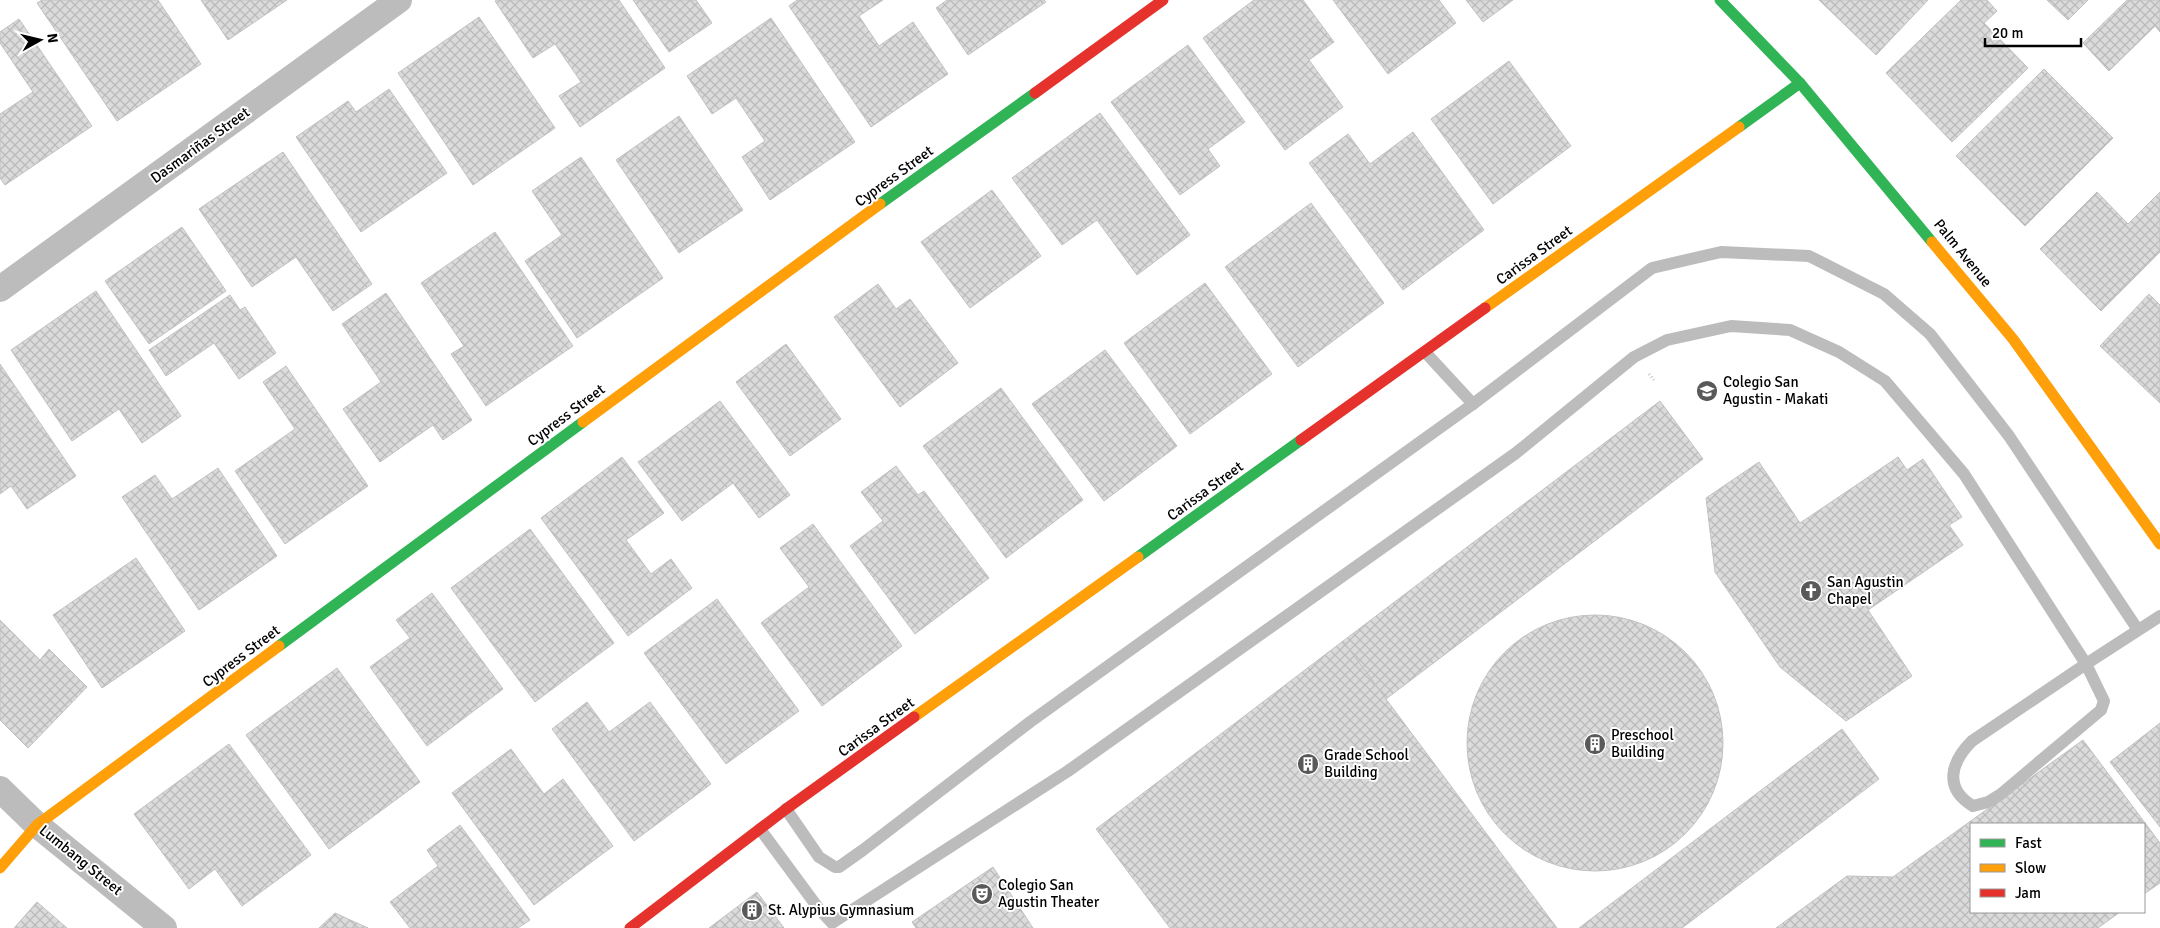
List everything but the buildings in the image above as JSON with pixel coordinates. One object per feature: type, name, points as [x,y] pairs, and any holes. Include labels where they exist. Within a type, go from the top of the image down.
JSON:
[{"type":"street","name":"Dasmariñas Street","points":[[0,289],[399,0]]},
{"type":"street","name":"Cypress Street","points":[[0,868],[37,825],[743,303],[1163,0]]},
{"type":"street","name":"Palm Avenue","points":[[1720,0],[1800,83],[2013,339],[2160,544]]},
{"type":"street","name":"Carissa Street","points":[[630,928],[786,810],[1800,83]]},
{"type":"street","name":"Lumbang Street","points":[[0,789],[37,825],[164,928]]},
{"type":"lane","points":[[786,810],[819,857],[835,867],[839,867],[864,850],[1038,716],[1473,404],[1652,268],[1721,252],[1809,256],[1884,294],[1930,334],[2009,436],[2138,630]]},
{"type":"lane","points":[[760,829],[819,909],[834,925],[1068,771],[1516,453],[1634,357],[1667,340],[1731,326],[1790,330],[1839,352],[1885,381],[1964,474],[2086,664],[2104,702],[2101,710],[1988,802],[1973,806],[1962,799],[1955,787],[1953,769],[1960,754],[1972,741],[2086,664],[2160,616]]},
{"type":"lane","points":[[1425,352],[1473,404]]},
{"type":"traffic: fast","points":[[1720,0],[1800,83],[1932,242]]},
{"type":"traffic: fast","points":[[1739,127],[1800,83]]},
{"type":"traffic: fast","points":[[880,204],[1035,93]]},
{"type":"traffic: fast","points":[[279,646],[583,422]]},
{"type":"traffic: fast","points":[[1138,557],[1301,440]]},
{"type":"traffic: slow","points":[[1485,308],[1739,127]]},
{"type":"traffic: slow","points":[[583,422],[880,204]]},
{"type":"traffic: slow","points":[[1932,242],[2013,339],[2160,544]]},
{"type":"traffic: slow","points":[[914,717],[1138,557]]},
{"type":"traffic: slow","points":[[0,868],[37,825],[279,646]]},
{"type":"traffic: jam","points":[[1035,93],[1163,0]]},
{"type":"traffic: jam","points":[[1301,440],[1485,308]]},
{"type":"traffic: jam","points":[[630,928],[786,809],[914,717]]},
{"type":"place","name":"Colegio San Agustin - Makati","points":[[1707,391]]},
{"type":"place","name":"San Agustin Chapel","points":[[1811,591]]},
{"type":"place","name":"Preschool Building","points":[[1595,744]]},
{"type":"place","name":"Grade School Building","points":[[1308,764]]},
{"type":"place","name":"Colegio San Agustin Theater","points":[[982,894]]},
{"type":"place","name":"St. Alypius Gymnasium","points":[[752,910]]}]
